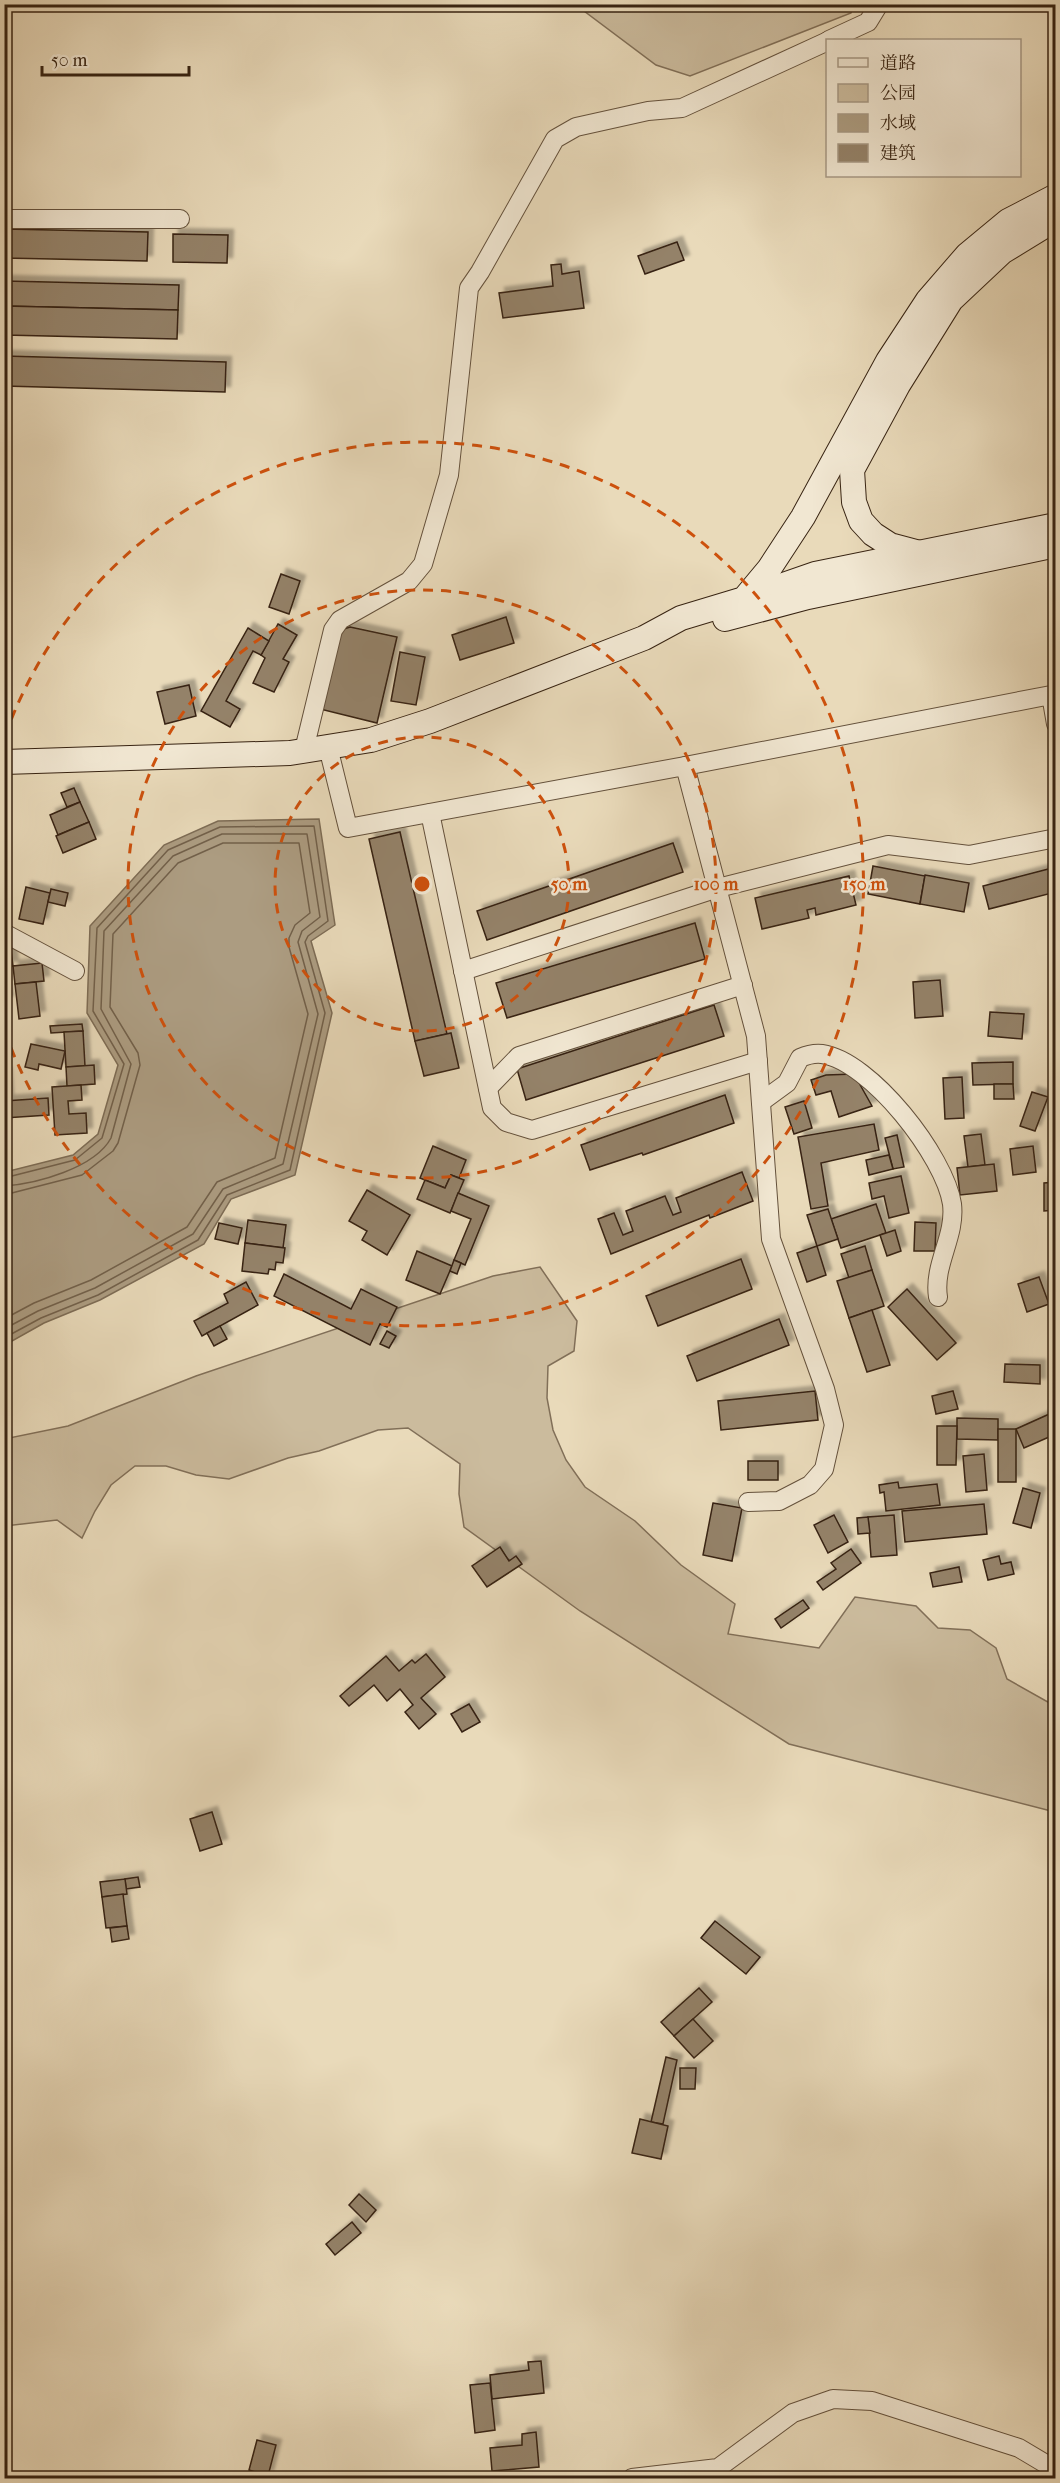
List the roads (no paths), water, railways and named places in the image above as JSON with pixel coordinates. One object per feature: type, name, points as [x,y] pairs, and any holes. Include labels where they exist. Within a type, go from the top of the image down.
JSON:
[{"type":"main road","points":[[744,599],[769,569],[803,517],[888,361],[927,300],[967,255],[1008,221],[1056,196]]},
{"type":"main road","points":[[920,553],[890,545],[873,534],[861,521],[854,502],[852,471],[898,386],[951,300],[1002,252],[1056,219]]},
{"type":"main road","points":[[644,638],[681,618],[815,574],[1056,525]]},
{"type":"main road","points":[[4,762],[199,757],[304,750],[371,740],[430,721],[644,638],[808,597],[1056,545]]},
{"type":"street","points":[[832,39],[868,22],[879,4]]},
{"type":"street","points":[[304,750],[333,630],[340,620],[409,581],[423,564],[450,475],[469,288],[555,139],[584,124],[648,111],[682,108],[826,42]]},
{"type":"street","points":[[4,219],[180,219]]},
{"type":"street","points":[[328,747],[348,828],[1051,695],[1056,724]]},
{"type":"street","points":[[685,766],[756,1036],[771,1239],[825,1389],[834,1425],[824,1469],[810,1485],[779,1501],[748,1502]]},
{"type":"street","points":[[430,813],[492,1108],[506,1122],[532,1130],[758,1061]]},
{"type":"street","points":[[463,971],[718,888],[888,845],[969,855],[1056,838]]},
{"type":"street","points":[[4,933],[75,971]]},
{"type":"street","points":[[488,1088],[519,1056],[743,984]]},
{"type":"street","points":[[761,1102],[786,1083],[800,1058],[820,1054],[853,1067],[888,1096],[945,1177],[952,1201],[952,1229],[937,1277],[938,1297]]},
{"type":"street","points":[[632,2478],[718,2468],[793,2414],[833,2399],[872,2401],[895,2408],[1019,2448],[1056,2470]]},
{"type":"water","points":[[319,819],[335,925],[311,941],[332,1013],[295,1175],[231,1199],[204,1244],[100,1300],[44,1323],[5,1345],[5,1172],[73,1155],[98,1134],[118,1065],[87,1013],[90,926],[164,845],[218,821]]}]
